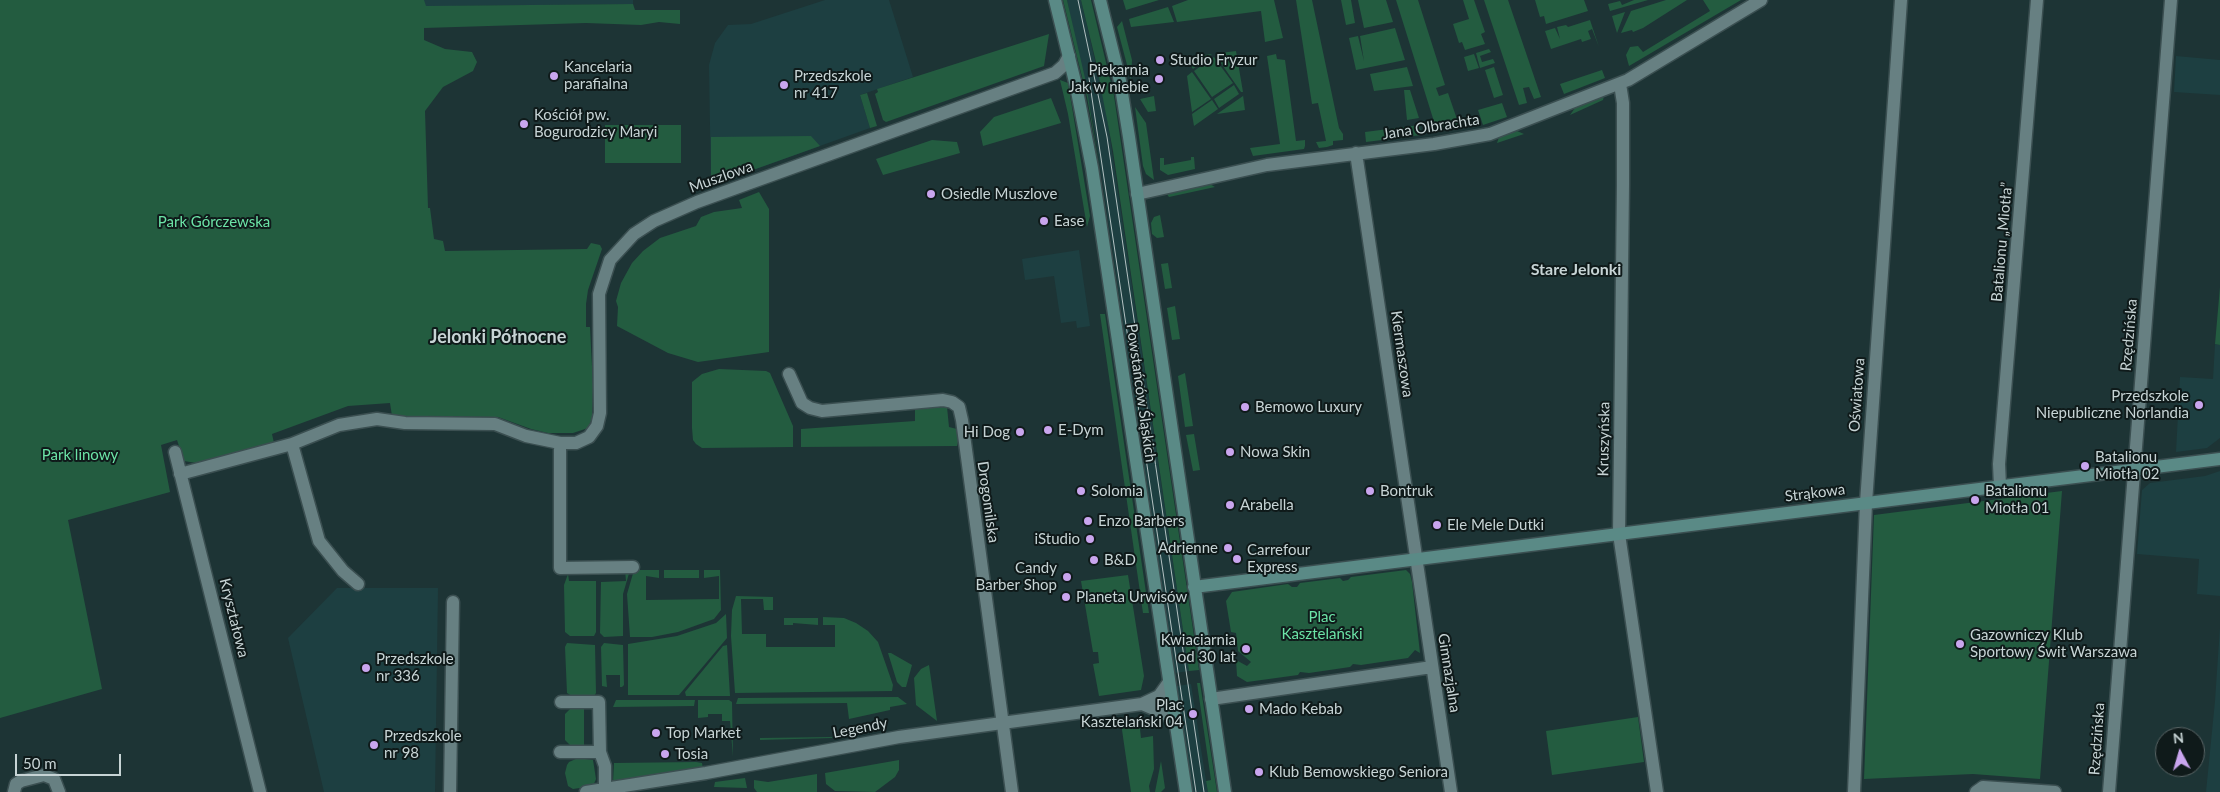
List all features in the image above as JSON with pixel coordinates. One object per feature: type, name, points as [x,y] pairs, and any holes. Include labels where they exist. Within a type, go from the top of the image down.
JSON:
[{"type":"main road","name":"Powstańców Śląskich","points":[[1055,0],[1076,86],[1092,168],[1186,792]]},
{"type":"main road","name":"Powstańców Śląskich","points":[[1100,0],[1120,81],[1224,792]]},
{"type":"main road","name":"Strąkowa","points":[[1415,560],[2220,459]]},
{"type":"main road","points":[[1194,587],[1415,560]]},
{"type":"street","name":"Jana Olbrachta","points":[[1137,194],[1253,167],[1483,136],[1620,84],[1761,0]]},
{"type":"street","name":"Oświatowa","points":[[1854,792],[1866,503],[1901,0]]},
{"type":"street","name":"Batalionu „Miotła”","points":[[2000,486],[2000,464],[2037,0]]},
{"type":"street","name":"Rzędzińska","points":[[2109,792],[2171,0]]},
{"type":"street","points":[[1055,73],[1064,65],[1069,56]]},
{"type":"street","points":[[1055,73],[1070,77],[1076,86]]},
{"type":"street","name":"Muszlowa","points":[[180,474],[294,450],[339,426],[377,419],[404,423],[495,424],[526,436],[560,443],[576,443],[589,437],[597,426],[600,413],[599,294],[610,260],[634,234],[654,221],[697,202],[1055,73]]},
{"type":"street","name":"Kruszyńska","points":[[1620,84],[1623,103],[1623,185],[1619,534],[1657,792]]},
{"type":"street","name":"Kiermaszowa","points":[[1356,154],[1415,560]]},
{"type":"street","name":"Drogomilska","points":[[789,374],[802,403],[810,408],[822,410],[943,400],[952,402],[958,407],[1012,792]]},
{"type":"street","points":[[560,443],[560,568],[633,567]]},
{"type":"street","points":[[294,450],[319,541],[343,571],[358,584]]},
{"type":"street","name":"Kryształowa","points":[[175,452],[260,792]]},
{"type":"street","name":"Gimnazjalna","points":[[1415,560],[1451,792]]},
{"type":"street","points":[[450,792],[453,602]]},
{"type":"street","points":[[1211,698],[1432,667]]},
{"type":"street","name":"Legendy","points":[[586,792],[706,774],[899,737],[1142,704],[1159,696],[1169,682]]},
{"type":"street","points":[[561,702],[599,702],[600,752],[605,766],[605,789]]},
{"type":"street","points":[[1142,704],[1166,714],[1176,726]]},
{"type":"street","points":[[560,752],[600,752]]},
{"type":"street","points":[[14,792],[16,784],[21,781],[44,775],[54,780],[59,792]]},
{"type":"street","points":[[1976,792],[1983,787],[2055,792]]},
{"type":"shaded area","points":[[361,0],[633,0],[633,4],[361,7]]},
{"type":"shaded area","name":"Przedszkole nr 417","points":[[825,0],[889,0],[913,77],[860,95],[870,128],[711,185],[709,65],[715,43],[728,25],[751,24]]},
{"type":"shaded area","points":[[1067,0],[1081,0],[1105,104],[1189,671],[1175,673],[1095,132]]},
{"type":"shaded area","points":[[2176,56],[2220,60],[2220,95],[2174,92]]},
{"type":"shaded area","points":[[1079,250],[1090,326],[1077,328],[1076,321],[1061,323],[1054,276],[1025,280],[1022,259]]},
{"type":"shaded area","name":"Przedszkole Niepubliczne Norlandia","points":[[2215,344],[2220,345],[2220,438],[2207,448],[2176,452],[2180,377],[2213,379]]},
{"type":"shaded area","points":[[2220,471],[2220,596],[2197,594],[2199,559],[2137,554],[2142,490],[2150,483],[2205,476]]},
{"type":"shaded area","points":[[337,588],[438,588],[435,792],[324,792],[288,638]]},
{"type":"shaded area","points":[[2220,627],[2220,792],[2206,792],[2215,701]]},
{"type":"shaded area","points":[[1191,684],[1208,792],[1192,792],[1177,686]]},
{"type":"green space","name":"Park Górczewska","points":[[0,0],[424,0],[426,6],[633,4],[635,10],[680,10],[680,24],[659,22],[641,25],[586,23],[424,28],[424,40],[445,49],[472,52],[477,62],[473,71],[443,87],[425,111],[428,208],[430,208],[434,239],[443,241],[445,251],[587,249],[591,243],[600,245],[602,249],[588,290],[586,304],[586,327],[590,327],[593,386],[592,418],[588,428],[573,433],[548,433],[498,417],[392,416],[390,403],[348,406],[272,434],[274,443],[196,463],[184,461],[177,440],[161,445],[170,492],[68,520],[102,689],[0,718]]},
{"type":"green space","points":[[1063,0],[1067,0],[1085,78],[1101,176],[1087,97]]},
{"type":"green space","points":[[1081,0],[1091,0],[1114,96],[1199,670],[1189,671],[1113,151],[1096,62]]},
{"type":"green space","points":[[1123,0],[1159,0],[1126,10]]},
{"type":"green space","points":[[1188,0],[1274,0],[1283,38],[1265,42],[1261,11],[1177,22],[1172,6]]},
{"type":"green space","points":[[1296,0],[1312,0],[1339,128],[1343,134],[1343,140],[1333,141],[1333,145],[1327,147],[1319,148],[1316,142],[1326,141],[1318,103],[1312,104]]},
{"type":"green space","points":[[1341,0],[1351,0],[1355,23],[1346,25]]},
{"type":"green space","points":[[1358,0],[1386,0],[1393,22],[1364,28]]},
{"type":"green space","points":[[1396,0],[1418,0],[1445,85],[1436,88],[1439,96],[1448,93],[1459,125],[1436,128]]},
{"type":"green space","points":[[1463,0],[1474,0],[1485,32],[1481,34],[1485,44],[1465,50],[1462,42],[1459,43],[1453,24],[1469,19]]},
{"type":"green space","points":[[1484,0],[1508,0],[1541,97],[1534,99],[1529,87],[1523,88],[1527,103],[1519,105]]},
{"type":"green space","points":[[1535,0],[1584,0],[1588,11],[1546,24],[1544,16],[1540,17]]},
{"type":"green space","points":[[1634,0],[1648,0],[1610,11],[1608,4],[1620,1],[1622,5]]},
{"type":"green space","points":[[1666,0],[1687,0],[1643,28],[1633,32],[1632,30],[1621,33],[1631,11]]},
{"type":"green space","points":[[1703,0],[1741,0],[1629,66],[1626,55],[1630,47],[1638,46],[1643,52],[1710,11]]},
{"type":"green space","points":[[1168,7],[1174,22],[1131,27],[1129,19]]},
{"type":"green space","points":[[1625,12],[1617,33],[1612,16]]},
{"type":"green space","points":[[1590,20],[1599,47],[1592,29],[1588,31],[1591,39],[1582,42],[1581,39],[1551,49],[1545,31],[1555,28],[1560,39],[1557,27],[1566,25],[1568,27]]},
{"type":"green space","points":[[1122,21],[1132,60],[1131,80],[1117,27]]},
{"type":"green space","points":[[1395,28],[1405,60],[1356,70],[1349,38],[1358,36],[1364,61],[1360,36]]},
{"type":"green space","points":[[1049,34],[1044,66],[886,122],[883,120],[875,94],[878,92],[877,89]]},
{"type":"green space","points":[[1489,49],[1491,52],[1480,56],[1482,62],[1493,59],[1495,63],[1480,68],[1476,53]]},
{"type":"green space","points":[[1236,51],[1243,92],[1241,92],[1216,56],[1220,53]]},
{"type":"green space","points":[[1212,54],[1193,69],[1185,58]]},
{"type":"green space","points":[[1276,54],[1277,59],[1285,60],[1296,141],[1305,140],[1305,146],[1304,149],[1253,156],[1250,148],[1280,144],[1267,56]]},
{"type":"green space","points":[[1474,54],[1479,68],[1468,71],[1464,57]]},
{"type":"green space","points":[[1214,57],[1233,83],[1212,97],[1194,71]]},
{"type":"green space","points":[[1407,67],[1413,86],[1374,91],[1370,74]]},
{"type":"green space","points":[[1494,67],[1503,95],[1494,98],[1485,70]]},
{"type":"green space","points":[[1602,70],[1605,78],[1564,94],[1560,84]]},
{"type":"green space","points":[[1192,72],[1211,99],[1192,112],[1187,76]]},
{"type":"green space","points":[[1060,80],[1068,83],[1090,216],[1087,227],[1068,114]]},
{"type":"green space","points":[[1234,85],[1239,94],[1219,108],[1214,99]]},
{"type":"green space","points":[[1404,90],[1410,90],[1419,118],[1407,120]]},
{"type":"green space","points":[[867,93],[877,126],[870,128],[860,95]]},
{"type":"green space","points":[[1154,96],[1156,111],[1148,112],[1140,99]]},
{"type":"green space","points":[[1243,96],[1245,110],[1217,114]]},
{"type":"green space","points":[[1604,96],[1603,100],[1570,115],[1575,108]]},
{"type":"green space","points":[[1051,98],[1061,123],[983,146],[980,132],[994,117]]},
{"type":"green space","points":[[1212,100],[1218,109],[1194,126],[1192,114]]},
{"type":"green space","points":[[1502,103],[1507,117],[1483,125],[1478,110]]},
{"type":"green space","points":[[1135,107],[1146,123],[1154,180],[1146,174],[1143,166]]},
{"type":"green space","points":[[605,125],[681,125],[681,163],[605,163]]},
{"type":"green space","points":[[1420,125],[1421,135],[1366,142],[1365,132]]},
{"type":"green space","points":[[1517,131],[1524,134],[1497,143],[1499,137]]},
{"type":"green space","points":[[811,136],[820,146],[711,185],[711,137]]},
{"type":"green space","points":[[932,140],[957,142],[960,153],[883,175],[876,159]]},
{"type":"green space","points":[[1191,157],[1194,157],[1195,169],[1168,175],[1160,170],[1160,158],[1164,158],[1164,165],[1191,160]]},
{"type":"green space","points":[[1208,183],[1215,187],[1169,197],[1166,193]]},
{"type":"green space","points":[[759,192],[769,209],[769,352],[698,362],[668,353],[617,326],[618,307],[616,301],[621,283],[632,263],[643,251],[660,238],[696,226],[701,217],[714,212],[742,208],[739,200]]},
{"type":"green space","points":[[1160,215],[1164,237],[1157,238],[1152,234],[1151,223],[1154,217]]},
{"type":"green space","points":[[1168,263],[1172,288],[1165,289],[1161,264]]},
{"type":"green space","points":[[2220,287],[2220,345],[2215,344]]},
{"type":"green space","points":[[1175,306],[1180,339],[1172,340],[1167,308]]},
{"type":"green space","points":[[1100,314],[1105,314],[1149,613],[1143,613]]},
{"type":"green space","points":[[719,369],[766,371],[770,373],[793,426],[793,447],[702,448],[696,444],[693,440],[692,428],[692,382],[702,374]]},
{"type":"green space","points":[[1185,373],[1193,426],[1185,427],[1178,376]]},
{"type":"green space","points":[[947,407],[949,427],[961,430],[957,446],[801,447],[801,429],[915,421],[915,408]]},
{"type":"green space","points":[[1194,434],[1200,470],[1193,471],[1186,435]]},
{"type":"green space","name":"Gazowniczy Klub Sportowy Świt Warszawa","points":[[2062,491],[2040,779],[1973,774],[1864,779],[1874,515]]},
{"type":"green space","points":[[625,570],[630,570],[623,594],[623,636],[604,637],[600,633],[601,582],[626,581]]},
{"type":"green space","points":[[634,570],[659,570],[659,578],[646,576],[646,600],[719,599],[719,576],[704,578],[704,570],[720,570],[721,610],[714,619],[678,632],[652,637],[630,637],[627,594]]},
{"type":"green space","points":[[664,570],[699,570],[699,578],[664,578]]},
{"type":"green space","name":"Plac Kasztelański","points":[[1406,570],[1410,574],[1412,582],[1420,653],[1415,650],[1408,658],[1361,665],[1353,664],[1350,667],[1309,673],[1300,672],[1298,675],[1247,682],[1237,676],[1236,660],[1247,666],[1251,662],[1238,651],[1236,633],[1231,632],[1226,601],[1232,592],[1288,584],[1292,587],[1297,587],[1300,583],[1340,578],[1343,581],[1351,577]]},
{"type":"green space","points":[[568,574],[569,581],[596,581],[596,632],[594,636],[570,636],[565,632],[564,585]]},
{"type":"green space","points":[[1128,575],[1144,676],[1141,690],[1099,696],[1093,664],[1099,663],[1098,652],[1093,652],[1081,581]]},
{"type":"green space","points":[[736,596],[773,597],[773,610],[764,610],[763,599],[741,599],[742,634],[766,634],[766,647],[835,647],[835,625],[823,625],[823,617],[844,618],[856,623],[868,631],[878,642],[893,685],[892,691],[735,693],[731,636],[732,610]]},
{"type":"green space","points":[[726,614],[727,638],[679,695],[628,695],[628,644],[677,636],[716,623]]},
{"type":"green space","points":[[784,618],[818,618],[818,625],[793,623],[793,625],[784,625]]},
{"type":"green space","points":[[567,643],[595,645],[596,693],[594,696],[572,696],[567,693],[565,647]]},
{"type":"green space","points":[[604,643],[623,645],[624,685],[622,687],[620,687],[620,675],[606,675],[607,687],[602,686],[601,647]]},
{"type":"green space","points":[[727,645],[730,696],[686,696],[685,692],[723,646]]},
{"type":"green space","points":[[888,653],[912,665],[906,687],[902,687],[897,682]]},
{"type":"green space","points":[[929,665],[937,721],[916,705],[914,678],[921,669]]},
{"type":"green space","points":[[1197,683],[1200,683],[1217,792],[1208,792],[1206,781],[1211,780]]},
{"type":"green space","points":[[898,697],[907,704],[890,707],[890,710],[849,719],[847,703],[736,704],[738,698]]},
{"type":"green space","points":[[616,700],[695,700],[694,706],[613,707]]},
{"type":"green space","points":[[698,700],[729,700],[732,702],[733,757],[730,721],[722,721],[722,714],[708,714],[708,717],[698,718]]},
{"type":"green space","points":[[584,706],[584,748],[572,747],[565,740],[565,714],[572,707]]},
{"type":"green space","points":[[1638,717],[1644,762],[1552,775],[1546,731]]},
{"type":"green space","points":[[1142,720],[1151,725],[1151,728],[1140,729],[1141,738],[1153,736],[1154,769],[1149,786],[1150,792],[1131,792],[1121,723]]},
{"type":"green space","points":[[760,738],[832,738],[760,740]]},
{"type":"green space","points":[[578,758],[593,760],[596,779],[593,786],[573,789],[568,786],[565,773],[567,765]]},
{"type":"green space","points":[[899,760],[899,770],[895,777],[875,792],[835,791],[826,784],[825,773]]},
{"type":"green space","points":[[1161,761],[1165,788],[1161,792],[1155,792]]},
{"type":"green space","points":[[614,763],[702,763],[703,769],[613,782]]},
{"type":"green space","points":[[817,774],[817,792],[757,792],[754,788],[754,780],[768,782]]},
{"type":"green space","points":[[745,778],[747,788],[714,787],[715,782]]},
{"type":"tram line","points":[[1078,0],[1107,137],[1204,792]]},
{"type":"tram line","points":[[1089,78],[1196,792]]},
{"type":"place","name":"Studio Fryzur","points":[[1160,60]]},
{"type":"place","name":"Kancelaria parafialna","points":[[554,76]]},
{"type":"place","name":"Piekarnia Jak w niebie","points":[[1159,79]]},
{"type":"place","name":"Przedszkole nr 417","points":[[784,85]]},
{"type":"place","name":"Kościół pw. Bogurodzicy Maryi","points":[[524,124]]},
{"type":"place","name":"Osiedle Muszlove","points":[[931,194]]},
{"type":"place","name":"Ease","points":[[1044,221]]},
{"type":"place","name":"Przedszkole Niepubliczne Norlandia","points":[[2199,405]]},
{"type":"place","name":"Bemowo Luxury","points":[[1245,407]]},
{"type":"place","name":"E-Dym","points":[[1048,430]]},
{"type":"place","name":"Hi Dog","points":[[1020,432]]},
{"type":"place","name":"Nowa Skin","points":[[1230,452]]},
{"type":"place","name":"Batalionu Miotła 02","points":[[2085,466]]},
{"type":"place","name":"Solomia","points":[[1081,491]]},
{"type":"place","name":"Bontruk","points":[[1370,491]]},
{"type":"place","name":"Batalionu Miotła 01","points":[[1975,500]]},
{"type":"place","name":"Arabella","points":[[1230,505]]},
{"type":"place","name":"Enzo Barbers","points":[[1088,521]]},
{"type":"place","name":"Ele Mele Dutki","points":[[1437,525]]},
{"type":"place","name":"iStudio","points":[[1090,539]]},
{"type":"place","name":"Adrienne","points":[[1228,548]]},
{"type":"place","name":"Carrefour Express","points":[[1237,559]]},
{"type":"place","name":"B&D","points":[[1094,560]]},
{"type":"place","name":"Candy Barber Shop","points":[[1067,577]]},
{"type":"place","name":"Planeta Urwisów","points":[[1066,597]]},
{"type":"place","name":"Gazowniczy Klub Sportowy Świt Warszawa","points":[[1960,644]]},
{"type":"place","name":"Kwiaciarnia od 30 lat","points":[[1246,649]]},
{"type":"place","name":"Przedszkole nr 336","points":[[366,668]]},
{"type":"place","name":"Mado Kebab","points":[[1249,709]]},
{"type":"place","name":"Plac Kasztelański 04","points":[[1193,714]]},
{"type":"place","name":"Top Market","points":[[656,733]]},
{"type":"place","name":"Przedszkole nr 98","points":[[374,745]]},
{"type":"place","name":"Tosia","points":[[665,754]]},
{"type":"place","name":"Klub Bemowskiego Seniora","points":[[1259,772]]},
{"type":"district","name":"Stare Jelonki","points":[[1576,270]]},
{"type":"district","name":"Jelonki Północne","points":[[498,337]]},
{"type":"park label","name":"Park linowy","points":[[80,455]]}]
